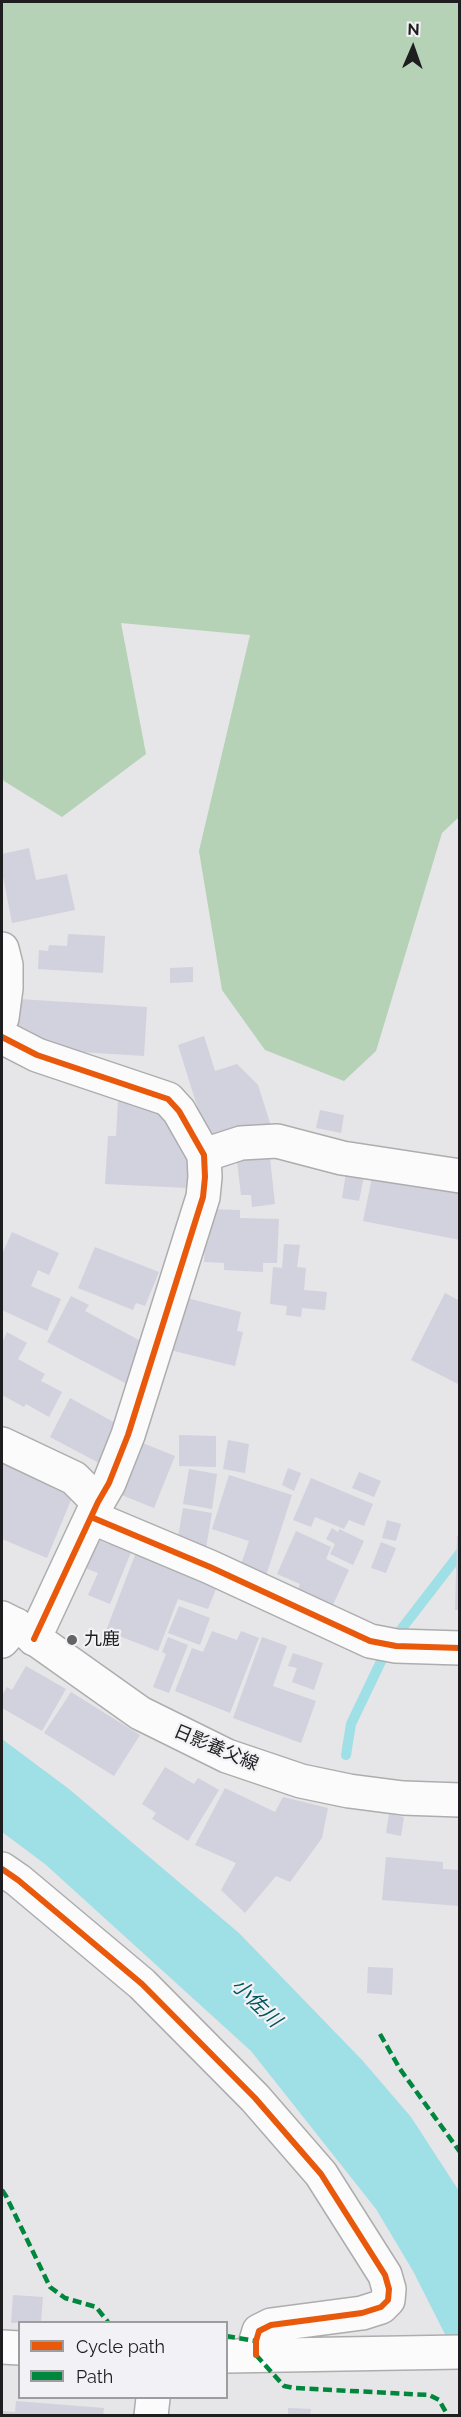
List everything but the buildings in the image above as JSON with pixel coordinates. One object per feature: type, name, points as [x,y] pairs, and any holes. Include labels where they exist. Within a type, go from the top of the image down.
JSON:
[{"type":"street","points":[[2,949],[6,965],[6,988],[2,1018]]},
{"type":"street","points":[[2,1037],[37,1055],[168,1099],[179,1111],[204,1155],[206,1177],[203,1197],[129,1435],[109,1484],[13,1631]]},
{"type":"street","points":[[204,1155],[241,1143],[277,1142],[342,1158],[459,1176]]},
{"type":"street","points":[[2,1444],[74,1478],[94,1509],[210,1567],[370,1641],[396,1646],[459,1648]]},
{"type":"street","name":"日影養父線","points":[[13,1631],[140,1713],[227,1756],[301,1781],[349,1791],[404,1798],[459,1800]]},
{"type":"street","points":[[2,1869],[142,1984],[255,2098],[321,2174],[385,2275],[389,2289],[388,2300],[381,2307],[362,2313],[272,2325],[259,2331],[256,2341],[241,2355]]},
{"type":"street","points":[[2,2347],[18,2348]]},
{"type":"street","points":[[241,2355],[446,2352]]},
{"type":"street","points":[[151,2415],[153,2399]]},
{"type":"green space","points":[[2,2],[459,2],[459,817],[442,833],[376,1051],[344,1081],[265,1050],[222,990],[199,851],[250,635],[121,623],[146,754],[62,817],[4,781],[2,776]]},
{"type":"water","name":"小佐川","points":[[2,1739],[69,1789],[239,1933],[362,2060],[411,2117],[459,2191],[459,2362],[413,2271],[376,2209],[251,2051],[45,1864],[2,1832]]},
{"type":"waterway","points":[[393,1640],[460,1553]]},
{"type":"waterway","points":[[346,1755],[351,1724],[385,1653]]},
{"type":"marked path","points":[[380,2034],[400,2069],[460,2152]]},
{"type":"marked path","points":[[2,2190],[50,2287],[65,2298],[96,2307],[107,2321]]},
{"type":"marked path","points":[[228,2336],[256,2341]]},
{"type":"marked path","points":[[256,2355],[284,2386],[429,2395],[439,2400],[448,2416]]},
{"type":"cycle path","points":[[2,1037],[37,1055],[168,1099],[179,1111],[204,1155],[203,1197],[128,1435],[109,1483],[34,1639]]},
{"type":"cycle path","points":[[91,1517],[210,1567],[370,1641],[396,1646],[460,1648]]},
{"type":"cycle path","points":[[2,1869],[142,1984],[255,2098],[321,2174],[385,2275],[389,2289],[388,2300],[381,2307],[362,2313],[271,2325],[259,2331],[256,2355]]},
{"type":"place","name":"九鹿","points":[[72,1640]]}]
